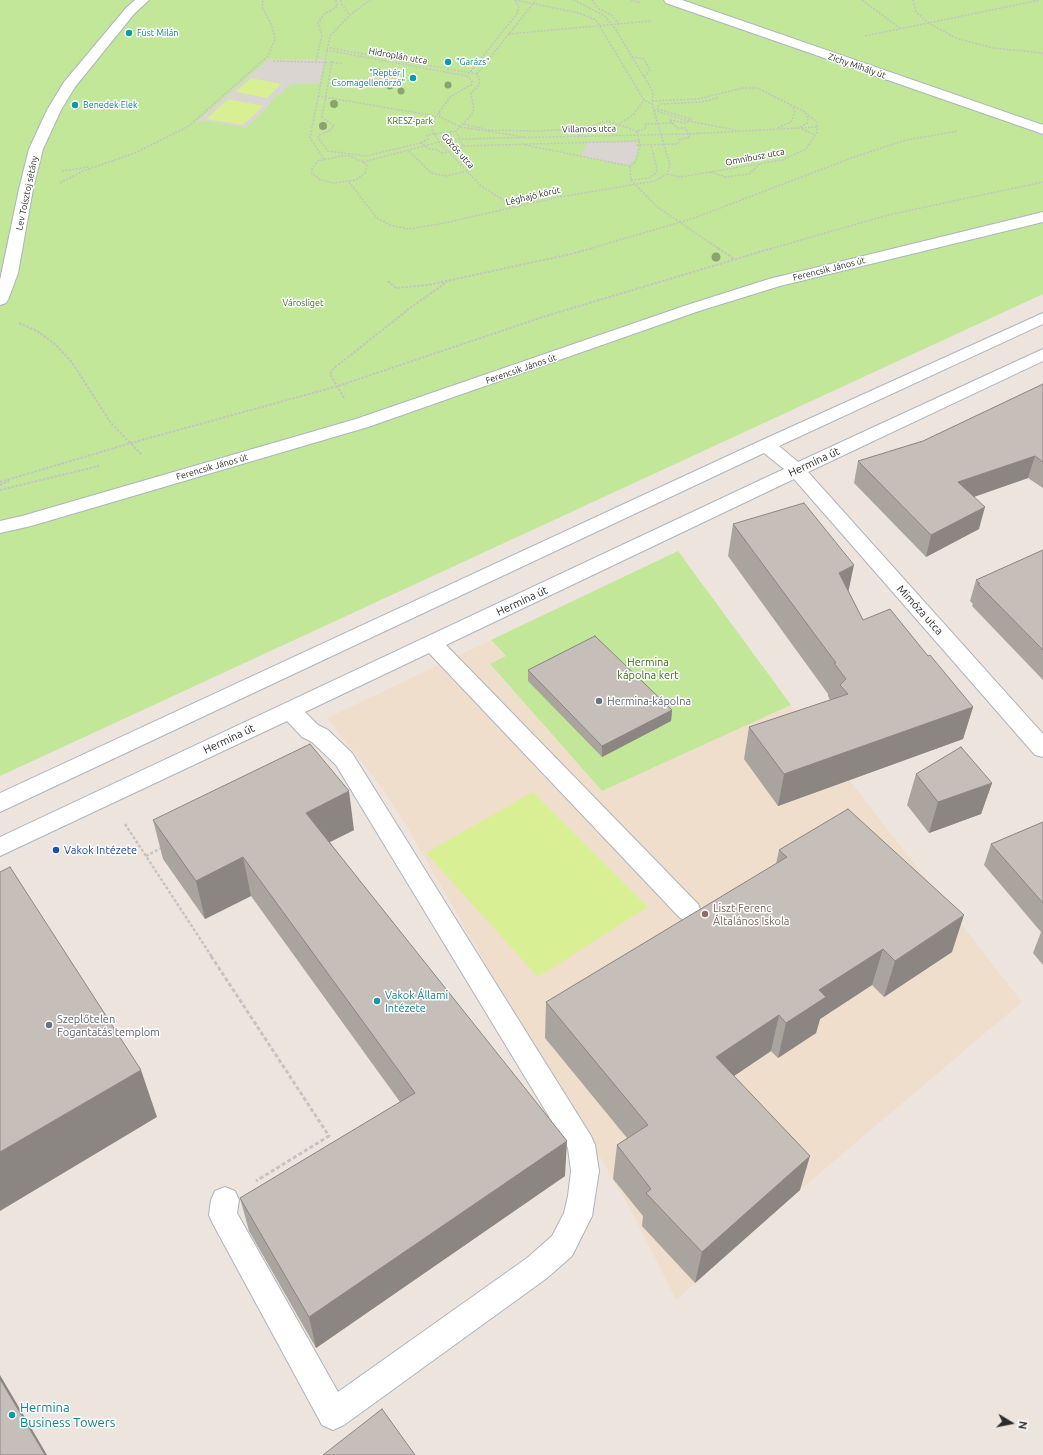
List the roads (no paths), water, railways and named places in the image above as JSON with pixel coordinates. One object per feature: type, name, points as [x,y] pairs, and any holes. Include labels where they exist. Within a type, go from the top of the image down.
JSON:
[{"type":"street","name":"Lev Tolsztoj sétány","points":[[0,300],[6,287],[10,272],[26,189],[36,148],[54,110],[69,85],[98,49],[130,11],[143,0]]},
{"type":"street","name":"Zichy Mihály út","points":[[680,1],[1043,130]]},
{"type":"street","name":"Ferencsik János út","points":[[0,527],[24,522],[362,423],[693,308],[775,282],[1043,217]]},
{"type":"street","points":[[0,803],[766,445],[1043,318]]},
{"type":"street","name":"Hermina út","points":[[0,847],[1043,354]]},
{"type":"street","name":"Mimóza utca","points":[[766,445],[796,470],[1043,749]]},
{"type":"street","points":[[432,643],[690,911]]},
{"type":"street","points":[[225,1200],[223,1215],[333,1414],[537,1268],[562,1246],[578,1216],[582,1196],[585,1171],[581,1145],[344,759],[320,736],[310,731],[290,710]]},
{"type":"place","name":"Füst Milán","points":[[129,33]]},
{"type":"place","name":"\"Garázs\"","points":[[448,62]]},
{"type":"place","name":"\"Reptér | Csomagellenőrző\"","points":[[413,78]]},
{"type":"place","name":"Benedek Elek","points":[[75,105]]},
{"type":"place","name":"Hermina-kápolna","points":[[599,701]]},
{"type":"place","name":"Vakok Intézete","points":[[56,850]]},
{"type":"place","name":"Liszt Ferenc Általános Iskola","points":[[705,914]]},
{"type":"place","name":"Vakok Állami Intézete","points":[[377,1001]]},
{"type":"place","name":"Szeplőtelen Fogantatás templom","points":[[49,1025]]},
{"type":"place","name":"Hermina Business Towers","points":[[12,1415]]},
{"type":"park label","name":"KRESZ-park","points":[[410,121]]},
{"type":"park label","name":"Városliget","points":[[303,303]]},
{"type":"park label","name":"Hermina kápolna kert","points":[[648,668]]}]
